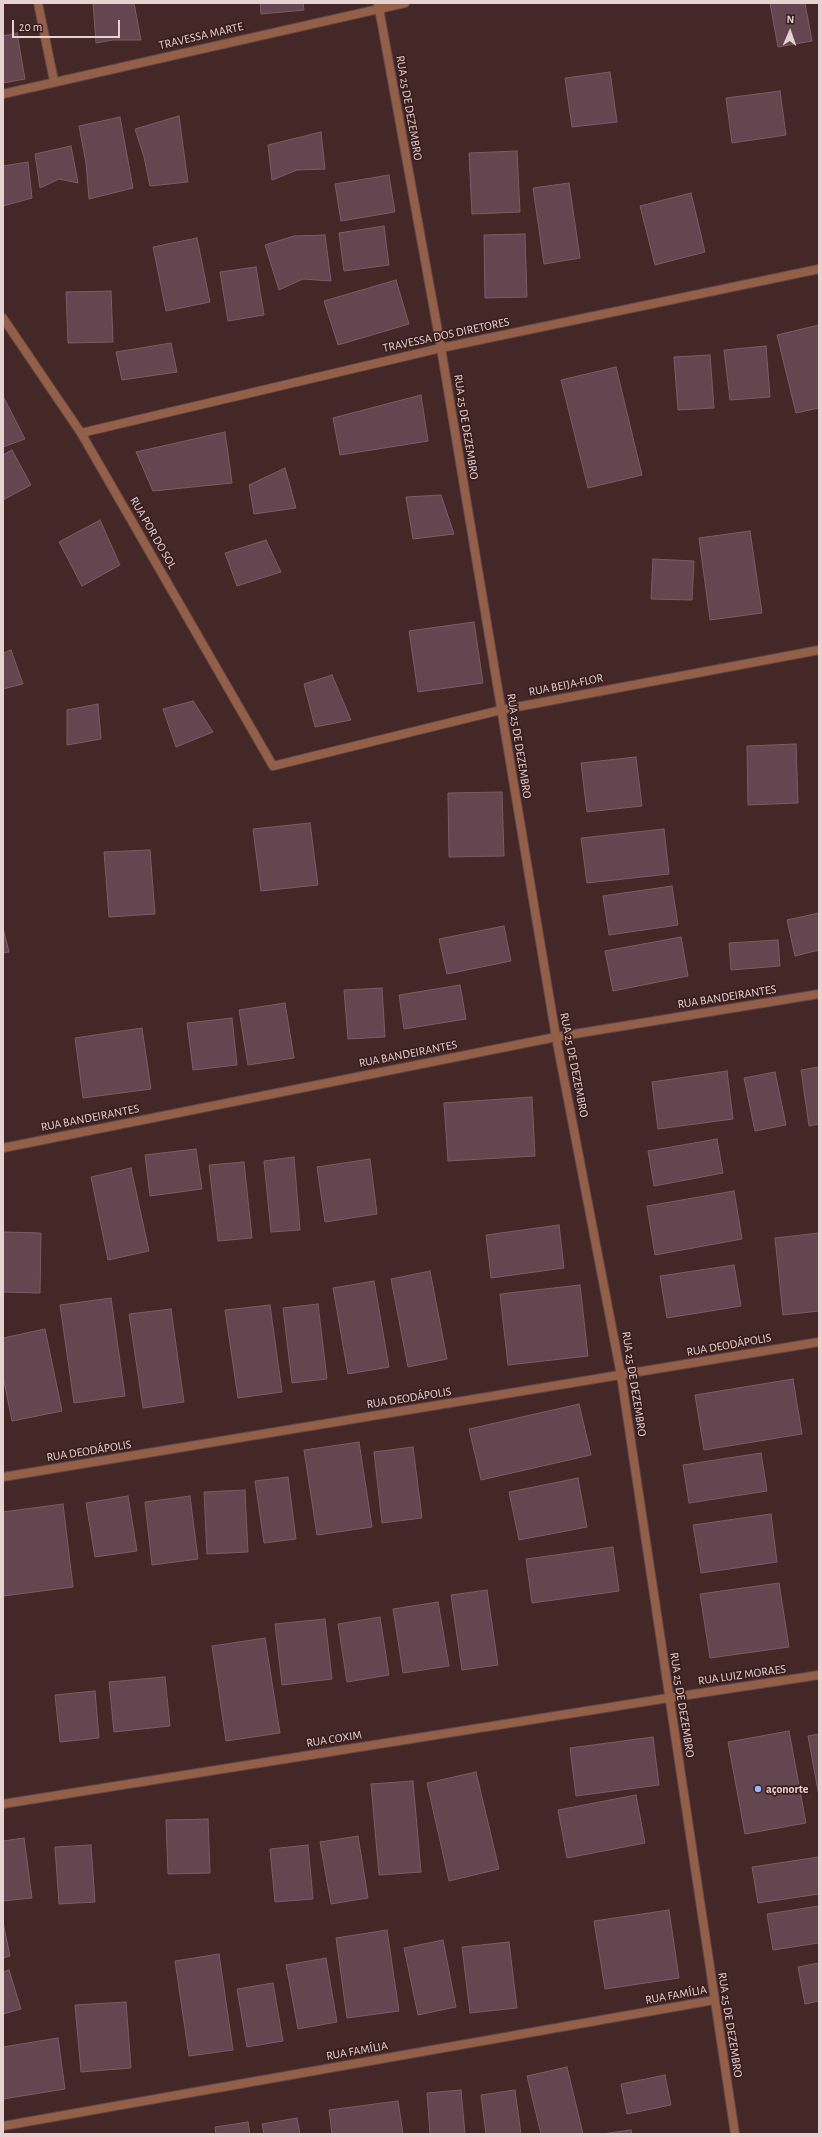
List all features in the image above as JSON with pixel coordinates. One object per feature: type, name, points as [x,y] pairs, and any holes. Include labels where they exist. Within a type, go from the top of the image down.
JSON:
[{"type":"street","points":[[38,3],[54,81]]},
{"type":"street","name":"TRAVESSA MARTE","points":[[3,94],[379,6],[404,3]]},
{"type":"street","name":"RUA 25 DE DEZEMBRO","points":[[379,6],[441,348],[556,1037],[621,1375],[668,1698],[735,2134]]},
{"type":"street","name":"TRAVESSA DOS DIRETORES","points":[[81,433],[441,348],[819,269]]},
{"type":"street","name":"RUA POR DO SOL","points":[[3,318],[81,433],[273,766]]},
{"type":"street","name":"RUA BEIJA-FLOR","points":[[273,766],[501,710],[819,650]]},
{"type":"street","name":"RUA BANDEIRANTES","points":[[3,1148],[556,1037],[819,994]]},
{"type":"street","name":"RUA DEODÁPOLIS","points":[[3,1477],[819,1342]]},
{"type":"street","name":"RUA LUIZ MORAES","points":[[668,1698],[819,1675]]},
{"type":"street","name":"RUA COXIM","points":[[3,1804],[668,1698]]},
{"type":"street","name":"RUA FAMÍLIA","points":[[3,2126],[714,2000]]},
{"type":"building","points":[[93,3],[134,3],[141,40],[113,40],[96,43]]},
{"type":"building","points":[[260,3],[303,3],[304,10],[261,14]]},
{"type":"building","points":[[770,3],[805,3],[812,41],[778,47]]},
{"type":"building","points":[[17,33],[25,79],[3,83],[3,36]]},
{"type":"building","points":[[610,72],[617,122],[572,127],[565,78]]},
{"type":"building","points":[[780,91],[786,135],[732,143],[726,98]]},
{"type":"building","points":[[179,116],[188,182],[150,186],[144,157],[135,129]]},
{"type":"building","points":[[120,117],[133,188],[89,199],[86,163],[79,126]]},
{"type":"building","points":[[321,132],[325,169],[297,170],[272,180],[268,145]]},
{"type":"building","points":[[71,146],[78,183],[59,179],[40,188],[35,154]]},
{"type":"building","points":[[517,151],[520,212],[472,214],[469,153]]},
{"type":"building","points":[[28,162],[32,198],[3,206],[3,166]]},
{"type":"building","points":[[389,175],[395,212],[341,221],[335,184]]},
{"type":"building","points":[[569,183],[580,258],[544,264],[533,188]]},
{"type":"building","points":[[691,193],[705,252],[655,265],[640,206]]},
{"type":"building","points":[[384,226],[389,265],[344,271],[339,233]]},
{"type":"building","points":[[525,234],[527,297],[485,298],[484,235]]},
{"type":"building","points":[[325,235],[331,281],[303,279],[279,290],[265,245],[294,236]]},
{"type":"building","points":[[197,238],[210,302],[166,311],[153,247]]},
{"type":"building","points":[[256,267],[264,315],[228,321],[220,272]]},
{"type":"building","points":[[396,280],[409,324],[338,345],[324,301]]},
{"type":"building","points":[[111,291],[113,342],[68,343],[66,292]]},
{"type":"building","points":[[819,325],[819,408],[796,413],[777,335]]},
{"type":"building","points":[[171,343],[177,372],[122,380],[116,352]]},
{"type":"building","points":[[766,346],[770,397],[730,400],[724,350]]},
{"type":"building","points":[[710,355],[714,408],[678,410],[674,357]]},
{"type":"building","points":[[616,367],[642,475],[588,488],[561,380]]},
{"type":"building","points":[[421,395],[428,441],[340,455],[333,418]]},
{"type":"building","points":[[3,396],[25,439],[3,447]]},
{"type":"building","points":[[225,432],[232,483],[153,491],[136,452]]},
{"type":"building","points":[[12,450],[31,485],[3,500],[3,455]]},
{"type":"building","points":[[285,468],[296,508],[254,514],[249,485]]},
{"type":"building","points":[[441,495],[454,534],[413,539],[406,497]]},
{"type":"building","points":[[100,520],[120,565],[82,586],[59,542]]},
{"type":"building","points":[[750,531],[762,613],[710,620],[699,538]]},
{"type":"building","points":[[266,540],[281,572],[237,586],[225,553]]},
{"type":"building","points":[[653,559],[694,561],[692,600],[651,599]]},
{"type":"building","points":[[474,622],[483,683],[418,692],[409,631]]},
{"type":"building","points":[[11,650],[23,684],[3,689],[3,653]]},
{"type":"building","points":[[332,675],[351,720],[315,727],[304,684]]},
{"type":"building","points":[[193,701],[213,732],[176,747],[163,709]]},
{"type":"building","points":[[98,704],[101,739],[67,745],[67,710]]},
{"type":"building","points":[[796,744],[798,803],[748,805],[747,746]]},
{"type":"building","points":[[636,757],[642,806],[587,812],[581,763]]},
{"type":"building","points":[[502,792],[504,856],[449,857],[448,793]]},
{"type":"building","points":[[310,823],[318,885],[261,891],[253,829]]},
{"type":"building","points":[[664,829],[669,874],[587,883],[581,838]]},
{"type":"building","points":[[150,850],[155,914],[109,917],[104,852]]},
{"type":"building","points":[[672,886],[678,925],[609,935],[603,896]]},
{"type":"building","points":[[819,913],[819,950],[795,956],[787,920]]},
{"type":"building","points":[[504,926],[511,961],[447,974],[439,939]]},
{"type":"building","points":[[3,928],[9,952],[3,953]]},
{"type":"building","points":[[681,937],[688,976],[613,991],[605,951]]},
{"type":"building","points":[[778,940],[780,966],[731,970],[729,943]]},
{"type":"building","points":[[460,985],[466,1019],[404,1029],[399,995]]},
{"type":"building","points":[[382,988],[385,1037],[348,1039],[344,990]]},
{"type":"building","points":[[285,1003],[294,1058],[248,1065],[239,1010]]},
{"type":"building","points":[[232,1018],[237,1065],[193,1070],[187,1023]]},
{"type":"building","points":[[142,1028],[151,1089],[83,1098],[75,1038]]},
{"type":"building","points":[[819,1067],[819,1124],[809,1126],[801,1070]]},
{"type":"building","points":[[727,1071],[733,1119],[658,1129],[652,1082]]},
{"type":"building","points":[[775,1072],[786,1125],[755,1131],[744,1078]]},
{"type":"building","points":[[532,1097],[535,1156],[448,1161],[444,1103]]},
{"type":"building","points":[[717,1139],[723,1173],[654,1186],[648,1151]]},
{"type":"building","points":[[196,1149],[202,1189],[150,1196],[145,1155]]},
{"type":"building","points":[[294,1157],[300,1230],[271,1232],[264,1161]]},
{"type":"building","points":[[370,1159],[377,1214],[325,1222],[317,1167]]},
{"type":"building","points":[[244,1162],[252,1238],[218,1241],[209,1165]]},
{"type":"building","points":[[131,1168],[149,1251],[108,1260],[91,1177]]},
{"type":"building","points":[[734,1191],[742,1239],[655,1255],[647,1206]]},
{"type":"building","points":[[559,1225],[564,1268],[491,1278],[486,1235]]},
{"type":"building","points":[[3,1232],[41,1233],[40,1293],[3,1292]]},
{"type":"building","points":[[819,1233],[819,1311],[783,1315],[775,1238]]},
{"type":"building","points":[[734,1265],[741,1306],[667,1318],[660,1276]]},
{"type":"building","points":[[430,1271],[447,1359],[408,1367],[391,1279]]},
{"type":"building","points":[[374,1281],[389,1367],[348,1374],[333,1288]]},
{"type":"building","points":[[580,1285],[588,1356],[508,1365],[500,1294]]},
{"type":"building","points":[[111,1298],[125,1396],[74,1403],[60,1305]]},
{"type":"building","points":[[318,1304],[327,1379],[292,1383],[283,1308]]},
{"type":"building","points":[[270,1305],[282,1392],[238,1398],[225,1310]]},
{"type":"building","points":[[171,1309],[184,1402],[143,1408],[129,1314]]},
{"type":"building","points":[[45,1329],[62,1411],[12,1421],[3,1376],[3,1338]]},
{"type":"building","points":[[793,1379],[802,1434],[704,1450],[695,1395]]},
{"type":"building","points":[[579,1404],[591,1455],[481,1480],[469,1429]]},
{"type":"building","points":[[359,1442],[372,1527],[317,1535],[304,1450]]},
{"type":"building","points":[[413,1447],[422,1518],[382,1523],[374,1452]]},
{"type":"building","points":[[761,1453],[767,1491],[689,1503],[683,1465]]},
{"type":"building","points":[[288,1477],[296,1539],[264,1543],[255,1481]]},
{"type":"building","points":[[578,1478],[587,1527],[519,1540],[509,1492]]},
{"type":"building","points":[[245,1490],[248,1552],[207,1554],[204,1492]]},
{"type":"building","points":[[128,1496],[137,1551],[95,1557],[86,1503]]},
{"type":"building","points":[[190,1496],[198,1559],[152,1565],[145,1502]]},
{"type":"building","points":[[63,1504],[73,1587],[3,1596],[3,1512]]},
{"type":"building","points":[[771,1514],[777,1562],[701,1573],[693,1525]]},
{"type":"building","points":[[613,1547],[619,1591],[532,1603],[526,1559]]},
{"type":"building","points":[[779,1583],[789,1647],[710,1658],[700,1594]]},
{"type":"building","points":[[487,1590],[498,1665],[462,1670],[451,1595]]},
{"type":"building","points":[[438,1602],[449,1666],[403,1673],[393,1609]]},
{"type":"building","points":[[380,1617],[389,1675],[347,1682],[338,1624]]},
{"type":"building","points":[[325,1619],[332,1679],[282,1685],[275,1624]]},
{"type":"building","points":[[265,1638],[280,1733],[226,1741],[212,1646]]},
{"type":"building","points":[[165,1677],[170,1726],[114,1732],[109,1682]]},
{"type":"building","points":[[95,1691],[99,1738],[60,1742],[55,1695]]},
{"type":"building","points":[[789,1731],[806,1823],[745,1834],[728,1742]]},
{"type":"building","points":[[819,1734],[819,1796],[808,1736]]},
{"type":"building","points":[[653,1737],[659,1785],[576,1796],[570,1748]]},
{"type":"building","points":[[476,1772],[499,1869],[449,1881],[427,1783]]},
{"type":"building","points":[[413,1781],[421,1872],[379,1875],[371,1784]]},
{"type":"building","points":[[636,1795],[645,1843],[567,1858],[558,1810]]},
{"type":"building","points":[[208,1819],[210,1873],[168,1874],[166,1820]]},
{"type":"building","points":[[358,1836],[368,1898],[331,1904],[320,1842]]},
{"type":"building","points":[[24,1838],[32,1898],[3,1901],[3,1841]]},
{"type":"building","points":[[91,1845],[95,1902],[59,1904],[55,1847]]},
{"type":"building","points":[[308,1845],[313,1899],[275,1902],[270,1849]]},
{"type":"building","points":[[819,1857],[819,1894],[758,1903],[752,1867]]},
{"type":"building","points":[[819,1906],[819,1943],[773,1950],[767,1914]]},
{"type":"building","points":[[669,1910],[679,1978],[605,1989],[594,1921]]},
{"type":"building","points":[[3,1922],[10,1956],[3,1958]]},
{"type":"building","points":[[387,1930],[399,2011],[347,2018],[336,1938]]},
{"type":"building","points":[[443,1940],[456,2007],[418,2015],[404,1948]]},
{"type":"building","points":[[509,1942],[517,2008],[470,2013],[462,1947]]},
{"type":"building","points":[[219,1954],[233,2050],[189,2056],[175,1961]]},
{"type":"building","points":[[326,1958],[337,2022],[298,2029],[286,1965]]},
{"type":"building","points":[[819,1963],[819,2001],[805,2004],[798,1967]]},
{"type":"building","points":[[9,1970],[21,2009],[3,2014],[3,1972]]},
{"type":"building","points":[[273,1983],[283,2041],[247,2047],[237,1989]]},
{"type":"building","points":[[126,2002],[131,2068],[81,2072],[75,2005]]},
{"type":"building","points":[[58,2038],[65,2089],[3,2099],[3,2047]]},
{"type":"building","points":[[567,2067],[583,2134],[541,2134],[527,2076]]},
{"type":"building","points":[[665,2075],[671,2105],[627,2114],[621,2084]]},
{"type":"building","points":[[461,2090],[465,2134],[430,2134],[427,2093]]},
{"type":"building","points":[[515,2090],[521,2134],[486,2134],[481,2095]]},
{"type":"building","points":[[398,2101],[403,2134],[332,2134],[329,2110]]},
{"type":"building","points":[[297,2118],[300,2134],[264,2134],[262,2124]]},
{"type":"building","points":[[248,2122],[250,2134],[216,2134],[215,2127]]},
{"type":"building","points":[[631,2130],[632,2134],[601,2134]]},
{"type":"place","name":"açonorte","points":[[758,1789]]}]
